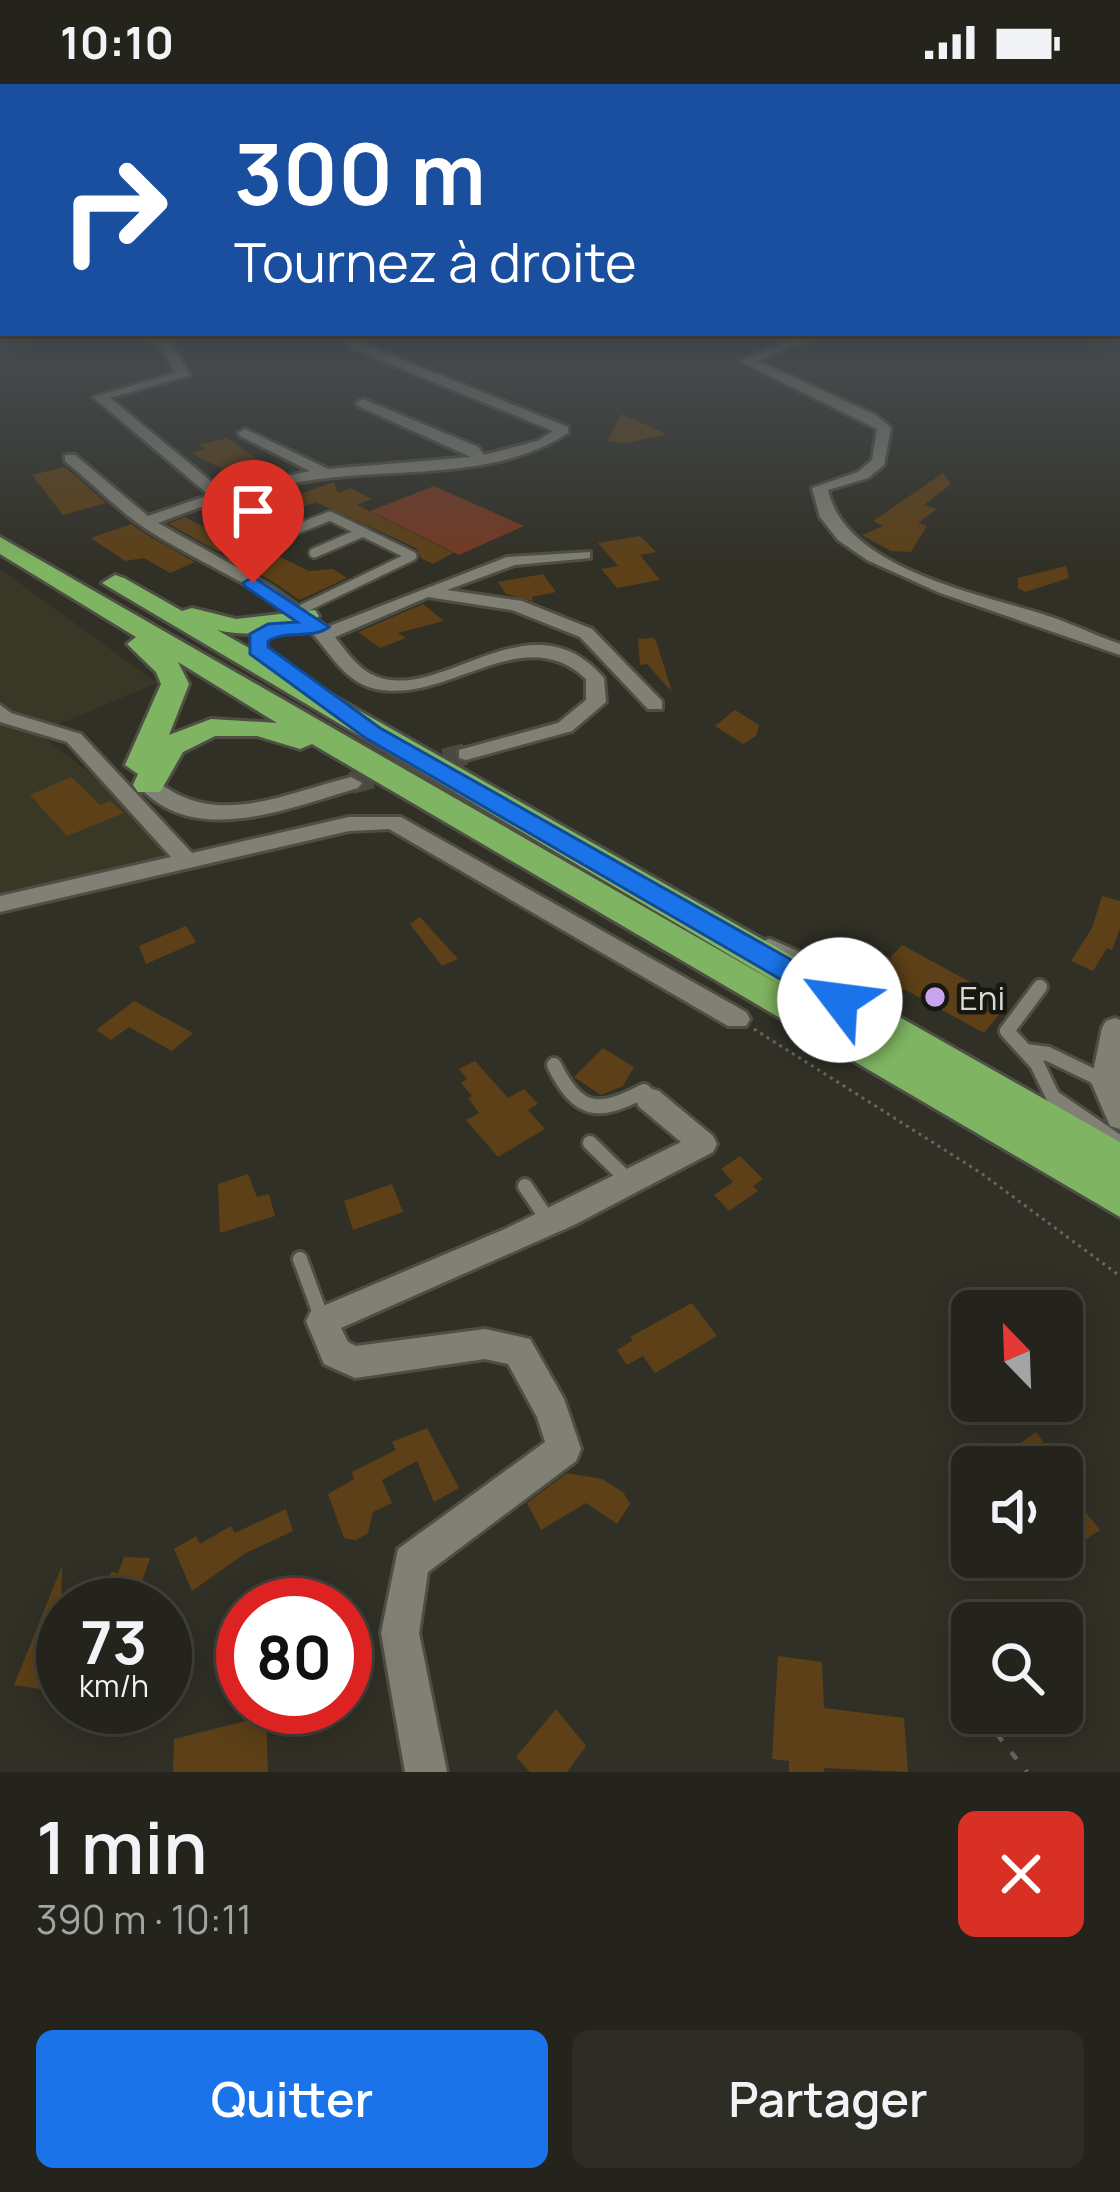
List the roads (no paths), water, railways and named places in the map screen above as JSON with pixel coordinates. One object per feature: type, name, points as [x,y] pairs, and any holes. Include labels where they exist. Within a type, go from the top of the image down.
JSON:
[{"type":"highway","points":[[0,519],[76,574],[465,822],[1120,1198]]},
{"type":"highway","points":[[0,544],[223,626],[312,622]]},
{"type":"highway","points":[[76,574],[372,733],[1120,1162]]},
{"type":"highway","points":[[76,574],[173,675],[171,700],[141,760],[149,784]]},
{"type":"highway","points":[[312,622],[275,628],[263,633],[256,644],[262,654],[372,733]]},
{"type":"highway","points":[[149,784],[167,748],[204,730],[254,725],[294,737],[465,822]]},
{"type":"street","points":[[115,409],[220,496]]},
{"type":"street","points":[[376,409],[472,450],[480,459]]},
{"type":"street","points":[[148,522],[220,496],[319,475],[480,459],[536,446],[563,430],[511,409]]},
{"type":"street","points":[[852,409],[884,428],[880,462],[863,475],[820,488],[825,510],[843,539],[938,585],[1120,650]]},
{"type":"street","points":[[245,434],[319,475]]},
{"type":"street","points":[[255,448],[319,475]]},
{"type":"street","points":[[70,458],[148,522],[312,622],[356,674],[385,685],[422,684],[495,656],[528,652],[568,658],[596,678],[596,702],[577,721],[466,754]]},
{"type":"street","points":[[312,622],[426,592],[513,560],[584,555]]},
{"type":"street","points":[[426,592],[516,605],[566,622],[600,645],[655,706]]},
{"type":"street","points":[[0,711],[4,717],[74,738],[189,863]]},
{"type":"street","points":[[149,784],[158,796],[183,808],[246,808],[351,783]]},
{"type":"street","points":[[278,802],[294,838]]},
{"type":"street","points":[[246,808],[259,847]]},
{"type":"street","points":[[0,904],[364,820],[406,826],[737,1018]]},
{"type":"street","points":[[1115,1028],[1106,1082],[1120,1118]]},
{"type":"street","points":[[426,1772],[400,1633],[411,1562],[564,1449],[552,1412],[518,1350],[485,1344],[356,1361],[336,1353],[322,1321],[550,1224],[704,1144],[650,1099]]},
{"type":"lane","points":[[290,532],[330,516],[412,556],[312,622]]},
{"type":"lane","points":[[314,553],[363,532]]},
{"type":"lane","points":[[640,884],[802,960],[832,967],[884,964]]},
{"type":"lane","points":[[1007,1031],[1040,987]]},
{"type":"lane","points":[[993,1022],[1026,1051],[1053,1096],[1120,1143]]},
{"type":"lane","points":[[1026,1051],[1048,1054],[1106,1082]]},
{"type":"lane","points":[[554,1065],[563,1087],[588,1107],[609,1110],[644,1091],[650,1099]]},
{"type":"lane","points":[[590,1143],[632,1184]]},
{"type":"lane","points":[[526,1186],[550,1224]]},
{"type":"lane","points":[[300,1259],[322,1321]]},
{"type":"tunnel","points":[[351,783],[466,754]]},
{"type":"place","name":"Eni","points":[[935,997]]}]
